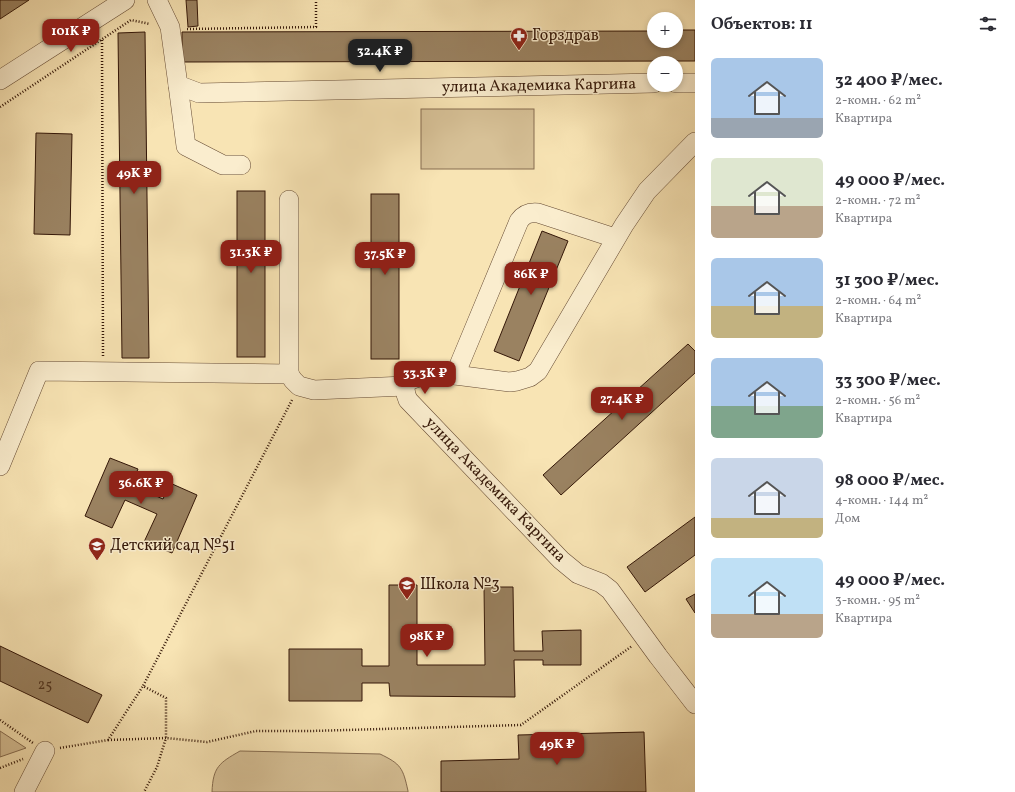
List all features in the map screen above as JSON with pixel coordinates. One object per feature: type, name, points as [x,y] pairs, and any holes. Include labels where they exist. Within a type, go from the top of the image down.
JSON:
[{"type":"street","points":[[0,80],[125,0]]},
{"type":"street","points":[[156,0],[170,27],[186,146],[223,165],[241,165]]},
{"type":"street","name":"улица Академика Каргина","points":[[178,85],[199,93],[647,83]]},
{"type":"street","points":[[683,83],[695,83]]},
{"type":"street","points":[[0,466],[6,432],[39,371],[103,372],[294,380],[314,390],[405,386],[407,381],[426,375],[455,375],[510,382],[524,380],[538,371],[615,238],[647,190],[695,142]]},
{"type":"street","points":[[289,200],[294,380]]},
{"type":"street","points":[[455,375],[522,217],[527,213],[538,213],[615,238]]},
{"type":"street","name":"улица Академика Каргина","points":[[405,386],[408,400],[561,560],[578,574],[601,583],[610,590],[644,638],[695,704]]},
{"type":"street","points":[[24,792],[44,751]]},
{"type":"path","points":[[0,107],[131,20],[185,29],[316,27],[316,0]]},
{"type":"path","points":[[102,40],[103,372]]},
{"type":"path","points":[[108,740],[143,686],[294,380]]},
{"type":"path","points":[[0,720],[44,751],[108,740],[166,738],[207,742],[256,731],[311,731],[521,725],[644,638]]},
{"type":"path","points":[[143,686],[166,698],[166,738],[157,767],[144,792]]},
{"type":"shaded area","points":[[421,109],[534,109],[534,169],[421,169]]},
{"type":"shaded area","points":[[0,731],[26,748],[0,757]]},
{"type":"shaded area","points":[[240,751],[380,754],[393,761],[400,768],[408,792],[212,792],[214,777],[218,767]]},
{"type":"building","points":[[0,0],[29,0],[0,19]]},
{"type":"building","points":[[186,0],[197,0],[198,26],[188,27]]},
{"type":"building","points":[[683,30],[695,30],[695,61],[683,61],[683,56],[647,56],[647,61],[182,62],[182,32],[647,31],[647,48],[683,48]]},
{"type":"building","points":[[145,32],[149,358],[122,358],[118,33]]},
{"type":"building","points":[[36,133],[72,134],[70,235],[34,234]]},
{"type":"building","points":[[237,191],[265,191],[265,357],[237,357]]},
{"type":"building","points":[[371,194],[399,194],[399,359],[371,359]]},
{"type":"building","points":[[542,231],[568,241],[519,361],[494,351]]},
{"type":"building","points":[[688,344],[695,351],[695,373],[561,495],[543,475]]},
{"type":"building","points":[[110,458],[138,469],[131,485],[163,499],[170,483],[197,495],[172,553],[144,542],[157,514],[125,500],[112,528],[85,516]]},
{"type":"building","points":[[695,517],[695,555],[645,592],[627,567]]},
{"type":"building","points":[[389,585],[417,585],[417,665],[485,665],[484,587],[513,587],[514,651],[543,651],[542,631],[581,630],[581,665],[543,665],[543,660],[514,660],[515,697],[390,696],[389,683],[362,683],[362,701],[289,701],[289,649],[362,649],[362,666],[389,666]]},
{"type":"building","points":[[695,594],[695,613],[686,599]]},
{"type":"building","points":[[0,646],[102,695],[88,723],[0,681]]},
{"type":"building","points":[[644,732],[646,792],[441,792],[441,761],[519,759],[518,735]]},
{"type":"place","name":"Горздрав","points":[[519,51]]},
{"type":"place","name":"Детский сад №51","points":[[97,561]]},
{"type":"place","name":"Школа №3","points":[[407,600]]}]
